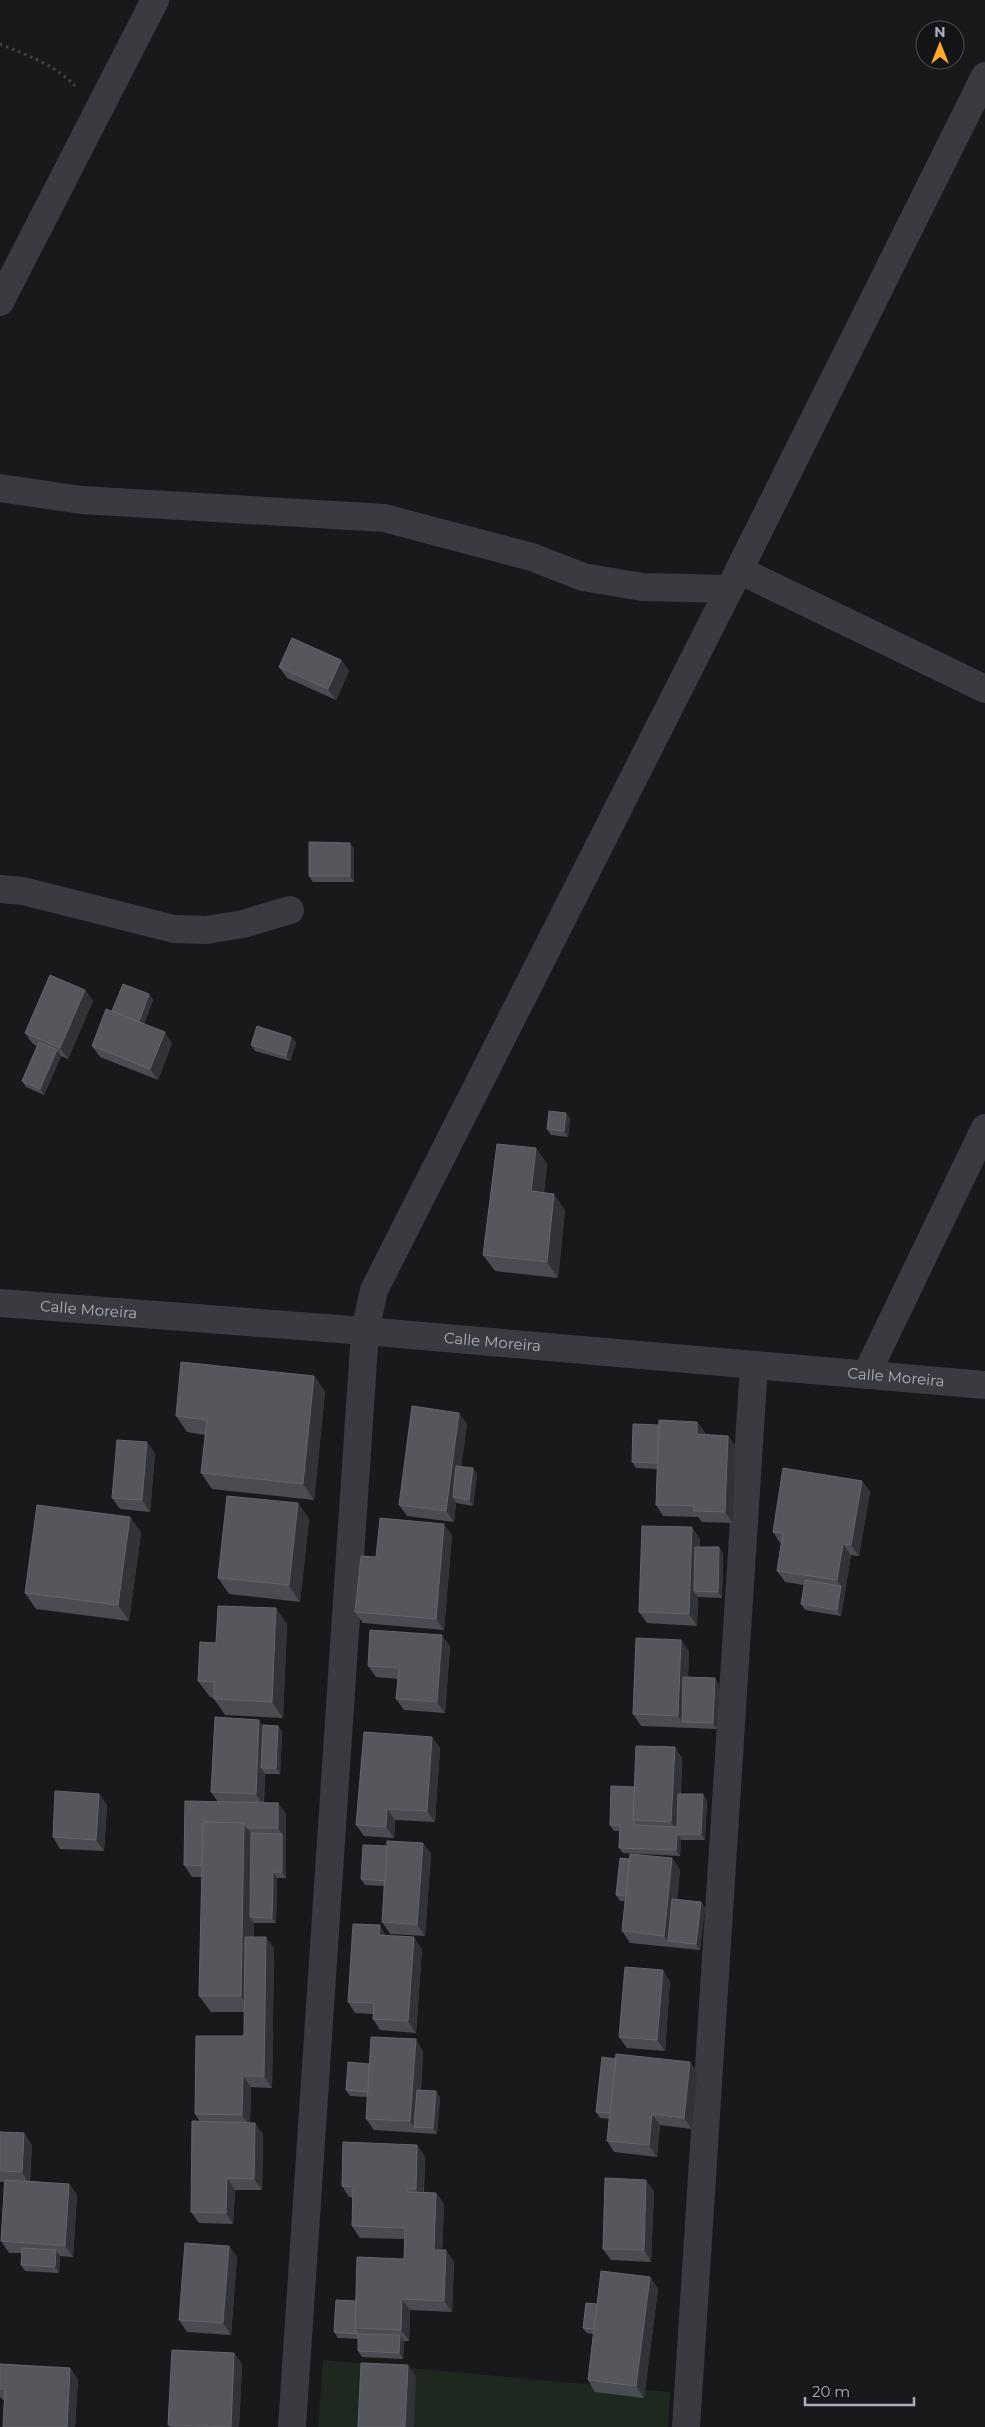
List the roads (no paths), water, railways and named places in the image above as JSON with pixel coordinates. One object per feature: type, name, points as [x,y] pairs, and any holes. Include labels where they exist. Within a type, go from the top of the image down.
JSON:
[{"type":"street","points":[[0,302],[155,0]]},
{"type":"street","points":[[292,2427],[365,1331],[374,1290],[734,580],[985,76]]},
{"type":"street","points":[[0,488],[82,500],[384,518],[532,557],[583,577],[642,587],[734,580],[985,688]]},
{"type":"street","points":[[0,889],[23,891],[174,929],[206,930],[243,924],[290,910]]},
{"type":"street","points":[[866,1375],[985,1128]]},
{"type":"street","name":"Calle Moreira","points":[[0,1303],[365,1331],[985,1385]]},
{"type":"street","points":[[686,2427],[754,1365]]}]
